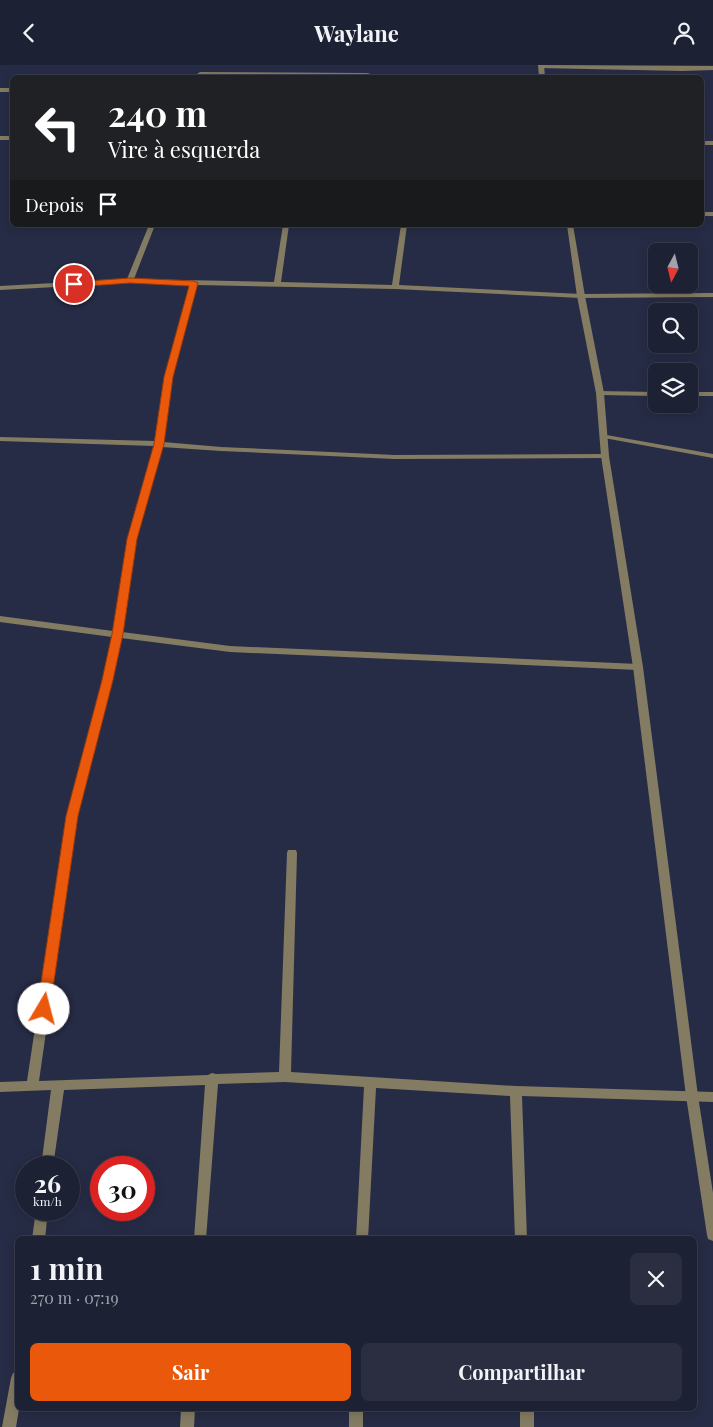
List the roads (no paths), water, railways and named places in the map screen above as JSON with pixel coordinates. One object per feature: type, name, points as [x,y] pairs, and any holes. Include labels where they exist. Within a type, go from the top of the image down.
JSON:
[{"type":"street","points":[[541,66],[713,68]]},
{"type":"street","points":[[130,281],[151,227]]},
{"type":"street","points":[[277,285],[286,227]]},
{"type":"street","points":[[395,287],[404,227]]},
{"type":"street","points":[[570,227],[581,296],[600,393],[605,456],[638,667],[692,1096],[713,1235]]},
{"type":"street","points":[[0,289],[130,281],[395,287],[581,296],[713,295]]},
{"type":"street","points":[[32,1086],[72,816],[118,634],[132,539],[159,444],[169,377],[194,283]]},
{"type":"street","points":[[600,393],[648,394]]},
{"type":"street","points":[[698,394],[713,394]]},
{"type":"street","points":[[604,436],[713,456]]},
{"type":"street","points":[[0,439],[159,444],[222,449],[395,457],[605,456]]},
{"type":"street","points":[[0,619],[230,649],[638,667]]},
{"type":"street","points":[[285,1077],[292,853]]},
{"type":"street","points":[[0,1087],[285,1077],[516,1091],[713,1097]]},
{"type":"street","points":[[200,1236],[212,1079]]},
{"type":"street","points":[[362,1236],[370,1083]]},
{"type":"street","points":[[48,1156],[58,1086]]},
{"type":"street","points":[[516,1091],[521,1236]]},
{"type":"street","points":[[38,1236],[40,1221]]},
{"type":"street","points":[[9,1427],[15,1394]]},
{"type":"street","points":[[187,1427],[188,1411]]},
{"type":"street","points":[[356,1411],[356,1427]]},
{"type":"street","points":[[527,1411],[528,1427]]}]
